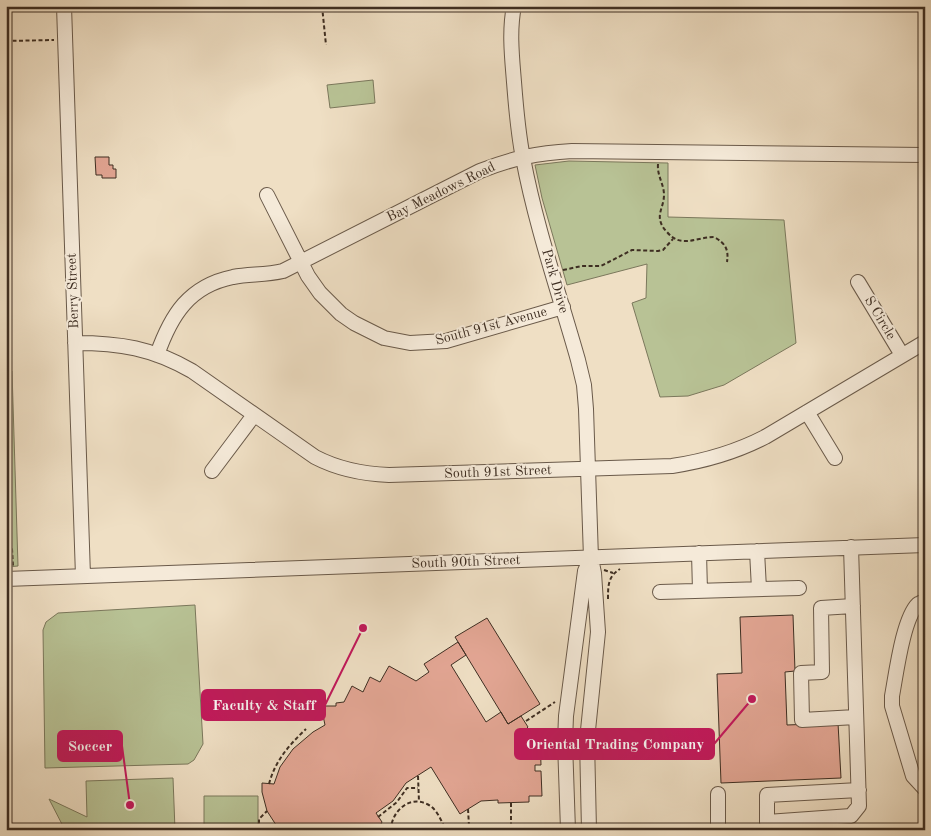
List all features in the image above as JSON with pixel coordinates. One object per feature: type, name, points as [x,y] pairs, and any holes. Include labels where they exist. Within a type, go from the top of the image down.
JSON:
[{"type":"street","name":"Berry Street","points":[[64,6],[83,576]]},
{"type":"street","name":"Park Drive","points":[[514,6],[511,24],[512,60],[517,120],[523,157],[536,214],[584,385],[591,558],[594,573],[598,632],[587,732],[589,830]]},
{"type":"street","name":"Bay Meadows Road","points":[[157,354],[173,317],[188,299],[197,292],[222,280],[283,271],[480,171],[508,160],[550,152],[572,151],[925,155]]},
{"type":"street","name":"South 91st Avenue","points":[[267,195],[320,293],[341,314],[368,332],[400,342],[424,343],[446,341],[563,306]]},
{"type":"street","name":"S Circle","points":[[858,282],[902,355]]},
{"type":"street","name":"South 91st Street","points":[[75,343],[120,344],[157,354],[192,370],[315,457],[337,467],[362,473],[389,475],[672,466],[700,462],[745,447],[925,342]]},
{"type":"street","points":[[807,412],[835,458]]},
{"type":"street","points":[[212,471],[254,415]]},
{"type":"street","name":"South 90th Street","points":[[10,573],[83,576],[925,544]]},
{"type":"street","points":[[851,548],[859,790],[859,806],[851,816],[768,826],[767,795],[859,790]]},
{"type":"street","points":[[757,551],[759,589]]},
{"type":"street","points":[[699,554],[700,591]]},
{"type":"street","name":"Park Drive","points":[[568,830],[564,742],[566,716],[585,571],[591,558]]},
{"type":"street","points":[[660,592],[799,588]]},
{"type":"street","points":[[925,601],[918,604],[904,635],[892,696],[892,706],[914,776],[925,790]]},
{"type":"street","points":[[853,606],[821,608],[822,672],[801,673],[802,720],[856,716]]},
{"type":"street","points":[[718,794],[718,830]]},
{"type":"path","points":[[322,6],[326,44]]},
{"type":"path","points":[[6,8],[53,7]]},
{"type":"path","points":[[6,41],[54,40]]},
{"type":"path","points":[[658,160],[658,174],[664,193],[660,215],[663,228],[673,239],[688,242],[714,237],[720,240],[728,250],[727,262]]},
{"type":"path","points":[[562,270],[582,266],[601,266],[632,250],[663,250],[673,239]]},
{"type":"path","points":[[6,537],[12,549],[10,573]]},
{"type":"path","points":[[526,721],[561,698]]},
{"type":"path","points":[[269,784],[283,753],[306,729]]},
{"type":"path","points":[[418,776],[419,802]]},
{"type":"path","points":[[378,817],[397,802],[407,788],[418,788]]},
{"type":"path","points":[[391,830],[398,810],[411,802],[427,804],[434,809],[444,826]]},
{"type":"path","points":[[510,803],[511,826]]},
{"type":"path","points":[[468,809],[469,826]]},
{"type":"path","points":[[259,830],[259,819],[267,811]]},
{"type":"path","points":[[444,826],[511,826],[524,830]]},
{"type":"path","points":[[442,830],[444,826]]},
{"type":"green space","points":[[373,80],[375,103],[330,108],[327,85]]},
{"type":"green space","points":[[569,161],[668,163],[668,217],[784,220],[796,343],[724,385],[688,396],[660,397],[632,303],[646,298],[647,264],[567,285],[542,198],[535,165]]},
{"type":"green space","points":[[6,371],[12,371],[18,566],[6,567]]},
{"type":"green space","points":[[195,605],[203,744],[194,760],[188,764],[45,768],[43,630],[46,622],[58,613]]},
{"type":"green space","points":[[173,778],[175,830],[65,830],[49,799],[87,817],[86,781]]},
{"type":"green space","points":[[204,796],[258,796],[258,830],[204,830]]},
{"type":"building","points":[[95,157],[109,157],[109,165],[113,165],[113,169],[116,169],[116,178],[102,178],[102,175],[96,175]]},
{"type":"building","points":[[793,615],[795,671],[785,672],[787,725],[838,723],[841,778],[721,783],[717,674],[742,673],[740,617]]},
{"type":"building","points":[[487,618],[540,704],[508,724],[455,637]]},
{"type":"building","points":[[458,642],[466,655],[451,665],[486,722],[501,712],[508,724],[521,716],[528,727],[526,729],[527,738],[540,738],[541,765],[535,765],[535,771],[541,771],[542,796],[529,796],[529,802],[498,803],[498,800],[481,801],[460,814],[431,767],[406,783],[393,801],[376,813],[382,822],[378,830],[280,830],[267,811],[262,792],[262,783],[274,784],[280,767],[293,749],[313,732],[325,725],[321,706],[336,706],[336,703],[344,702],[352,686],[363,692],[370,677],[380,682],[389,666],[416,681],[429,672],[424,664]]},
{"type":"place","name":"Faculty & Staff","points":[[363,628]]},
{"type":"place","name":"Oriental Trading Company","points":[[752,699]]},
{"type":"place","name":"Soccer","points":[[130,805]]}]
